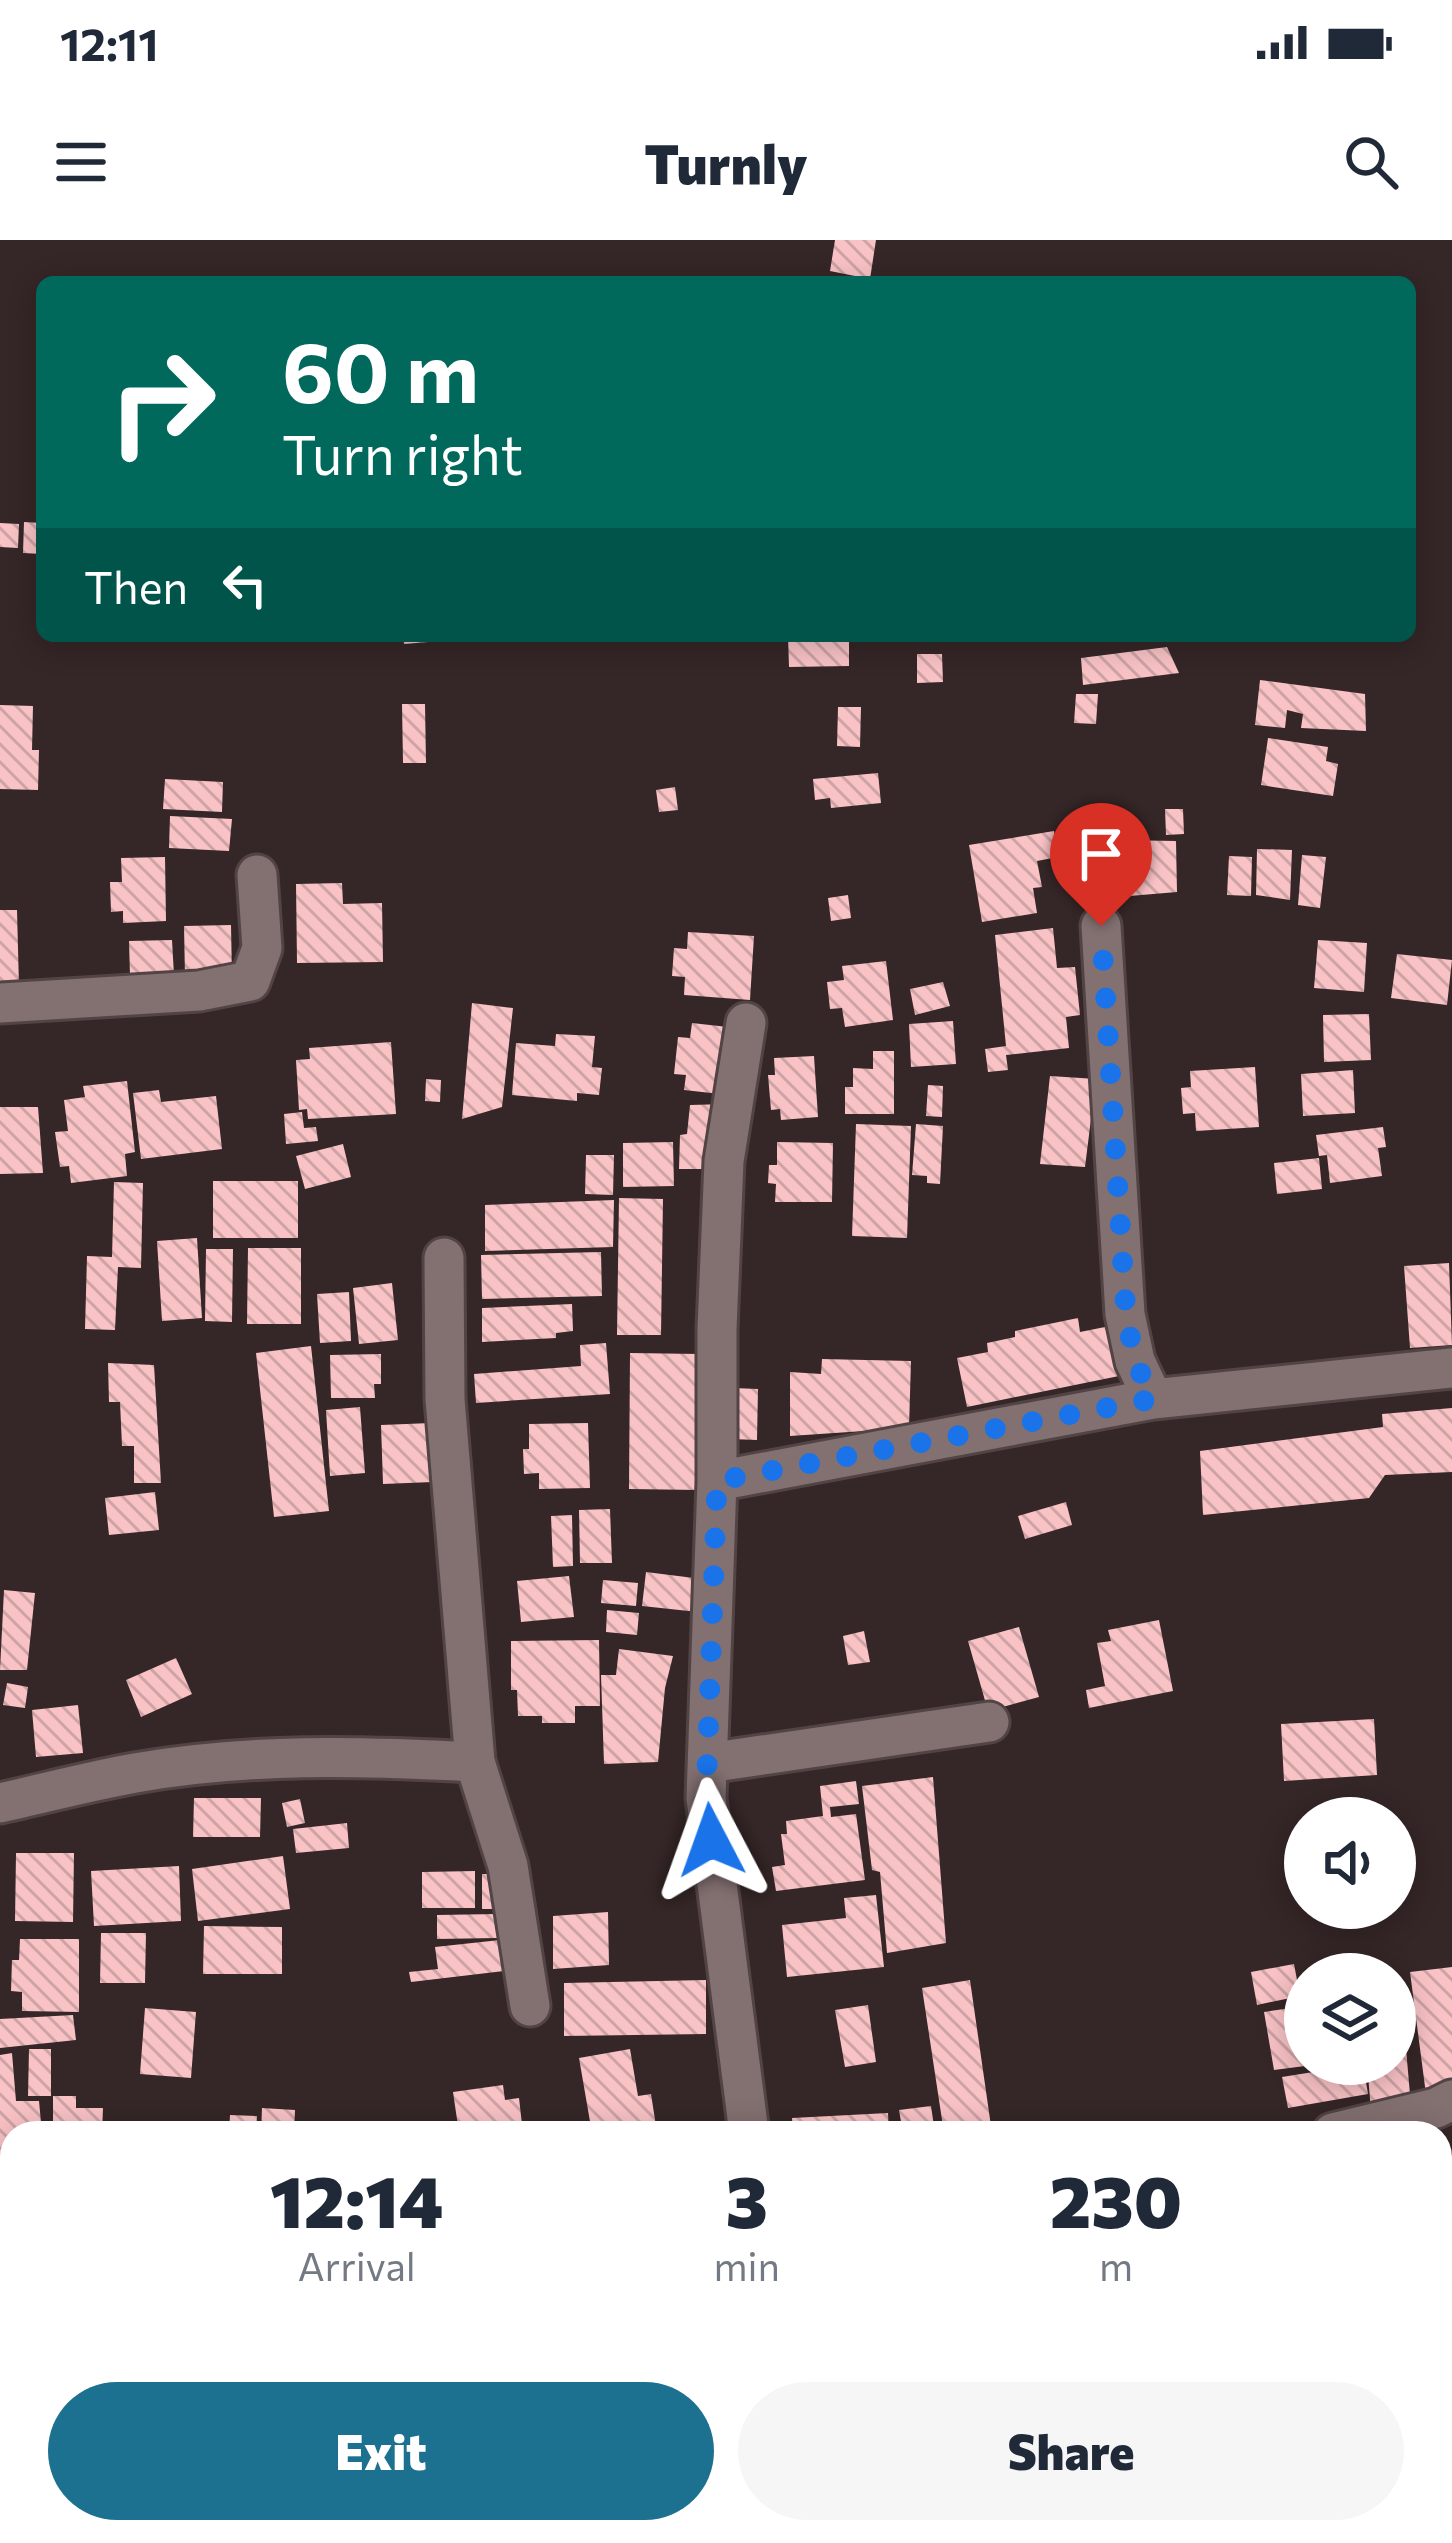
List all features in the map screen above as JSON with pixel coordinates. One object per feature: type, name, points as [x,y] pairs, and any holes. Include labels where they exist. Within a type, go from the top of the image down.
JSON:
[{"type":"street","points":[[0,1003],[199,991],[250,981],[262,948],[256,874]]},
{"type":"street","points":[[1101,926],[1126,1314],[1135,1361],[1153,1399]]},
{"type":"street","points":[[746,1023],[724,1162],[706,1798],[747,2121]]},
{"type":"street","points":[[444,1258],[447,1442],[475,1762],[508,1866],[530,2006]]},
{"type":"street","points":[[717,1481],[1153,1399],[1452,1368]]},
{"type":"street","points":[[708,1763],[989,1721]]},
{"type":"street","points":[[0,1803],[135,1773],[248,1760],[339,1755],[475,1762]]},
{"type":"street","points":[[1383,2121],[1452,2100]]},
{"type":"building","points":[[835,240],[876,240],[870,276],[830,271]]},
{"type":"building","points":[[24,522],[36,523],[36,554],[23,553]]},
{"type":"building","points":[[0,523],[19,524],[18,548],[0,547]]},
{"type":"building","points":[[788,642],[849,642],[849,666],[789,667]]},
{"type":"building","points":[[1167,647],[1179,673],[1083,685],[1081,658]]},
{"type":"building","points":[[917,654],[942,654],[943,682],[917,683]]},
{"type":"building","points":[[1260,680],[1365,694],[1366,731],[1301,728],[1303,714],[1287,710],[1285,728],[1255,725]]},
{"type":"building","points":[[1076,694],[1098,694],[1096,724],[1074,723]]},
{"type":"building","points":[[402,704],[425,704],[426,763],[403,763]]},
{"type":"building","points":[[0,705],[33,706],[32,750],[39,750],[38,790],[0,789]]},
{"type":"building","points":[[838,707],[861,707],[860,747],[837,746]]},
{"type":"building","points":[[1268,738],[1328,747],[1326,761],[1338,764],[1333,796],[1261,785]]},
{"type":"building","points":[[878,773],[881,803],[831,808],[830,798],[815,800],[813,779]]},
{"type":"building","points":[[165,779],[223,782],[222,812],[163,809]]},
{"type":"building","points":[[675,787],[678,810],[659,812],[656,790]]},
{"type":"building","points":[[1165,809],[1183,809],[1184,834],[1166,835]]},
{"type":"building","points":[[170,816],[232,819],[229,851],[169,848]]},
{"type":"building","points":[[1054,831],[1058,857],[1037,861],[1042,887],[1033,888],[1037,913],[982,922],[969,845]]},
{"type":"building","points":[[1118,840],[1176,841],[1177,892],[1106,898],[1105,848],[1118,847]]},
{"type":"building","points":[[1257,849],[1292,850],[1290,900],[1256,895]]},
{"type":"building","points":[[1302,855],[1326,857],[1320,908],[1298,905]]},
{"type":"building","points":[[1229,856],[1252,857],[1251,896],[1227,895]]},
{"type":"building","points":[[165,857],[166,921],[123,923],[123,911],[111,912],[110,882],[122,882],[121,858]]},
{"type":"building","points":[[342,883],[343,904],[382,903],[383,962],[297,963],[296,884]]},
{"type":"building","points":[[848,895],[851,918],[831,921],[828,898]]},
{"type":"building","points":[[0,910],[17,910],[19,987],[0,988]]},
{"type":"building","points":[[231,925],[232,976],[185,977],[184,926]]},
{"type":"building","points":[[1053,928],[1057,968],[1075,967],[1080,1015],[1066,1017],[1069,1048],[1006,1055],[1008,1070],[988,1072],[985,1049],[1006,1046],[995,935]]},
{"type":"building","points":[[688,932],[754,936],[750,1000],[684,995],[685,977],[672,976],[674,948],[687,949]]},
{"type":"building","points":[[172,940],[174,975],[130,976],[129,941]]},
{"type":"building","points":[[1318,940],[1367,943],[1364,992],[1314,988]]},
{"type":"building","points":[[1397,954],[1452,960],[1447,1005],[1391,998]]},
{"type":"building","points":[[886,961],[893,1020],[845,1027],[842,1008],[830,1009],[827,982],[844,980],[842,966]]},
{"type":"building","points":[[943,982],[950,1006],[915,1015],[910,989]]},
{"type":"building","points":[[472,1003],[513,1008],[502,1107],[462,1119]]},
{"type":"building","points":[[1369,1014],[1371,1060],[1324,1062],[1323,1015]]},
{"type":"building","points":[[953,1021],[956,1064],[911,1067],[909,1024]]},
{"type":"building","points":[[692,1023],[737,1028],[729,1095],[684,1090],[686,1075],[674,1074],[678,1037],[690,1038]]},
{"type":"building","points":[[556,1034],[595,1036],[592,1067],[602,1068],[599,1095],[577,1093],[577,1101],[512,1095],[516,1043],[555,1046]]},
{"type":"building","points":[[391,1042],[396,1114],[308,1119],[307,1109],[299,1110],[296,1060],[310,1059],[309,1048]]},
{"type":"building","points":[[873,1051],[894,1051],[894,1114],[845,1114],[845,1087],[853,1087],[853,1068],[873,1069]]},
{"type":"building","points":[[814,1056],[818,1117],[781,1120],[780,1109],[771,1110],[768,1075],[775,1075],[774,1058]]},
{"type":"building","points":[[1255,1067],[1259,1127],[1196,1131],[1195,1113],[1183,1114],[1181,1088],[1191,1087],[1190,1071]]},
{"type":"building","points":[[1353,1070],[1355,1113],[1303,1116],[1301,1074]]},
{"type":"building","points":[[1050,1076],[1096,1079],[1085,1167],[1040,1164]]},
{"type":"building","points":[[426,1079],[441,1080],[440,1102],[425,1101]]},
{"type":"building","points":[[127,1081],[135,1152],[125,1154],[127,1176],[71,1183],[69,1166],[60,1167],[55,1132],[68,1131],[64,1100],[85,1097],[83,1086]]},
{"type":"building","points":[[928,1085],[943,1086],[942,1117],[926,1116]]},
{"type":"building","points":[[159,1090],[161,1102],[216,1096],[222,1149],[141,1159],[133,1093]]},
{"type":"building","points":[[727,1104],[718,1169],[679,1169],[680,1135],[687,1134],[690,1105]]},
{"type":"building","points":[[0,1107],[38,1107],[43,1173],[0,1174]]},
{"type":"building","points":[[302,1112],[304,1128],[316,1127],[318,1141],[286,1144],[284,1114]]},
{"type":"building","points":[[856,1124],[911,1126],[907,1238],[852,1236]]},
{"type":"building","points":[[916,1124],[943,1126],[940,1184],[927,1183],[927,1176],[912,1175]]},
{"type":"building","points":[[1383,1127],[1386,1147],[1378,1148],[1382,1176],[1330,1183],[1327,1155],[1319,1156],[1316,1135]]},
{"type":"building","points":[[673,1142],[674,1186],[623,1187],[623,1143]]},
{"type":"building","points":[[777,1142],[833,1143],[832,1202],[775,1202],[776,1184],[768,1183],[769,1165],[777,1165]]},
{"type":"building","points":[[343,1144],[351,1177],[305,1189],[296,1156]]},
{"type":"building","points":[[586,1155],[614,1155],[613,1195],[585,1194]]},
{"type":"building","points":[[1319,1158],[1322,1189],[1277,1194],[1274,1163]]},
{"type":"building","points":[[213,1181],[298,1181],[298,1238],[213,1238]]},
{"type":"building","points":[[114,1182],[143,1183],[141,1268],[118,1267],[115,1330],[85,1329],[87,1256],[112,1257]]},
{"type":"building","points":[[619,1198],[663,1199],[661,1335],[617,1335]]},
{"type":"building","points":[[614,1200],[613,1247],[485,1251],[485,1205]]},
{"type":"building","points":[[197,1238],[202,1318],[162,1321],[157,1241]]},
{"type":"building","points":[[248,1248],[301,1248],[301,1324],[247,1324]]},
{"type":"building","points":[[206,1249],[233,1249],[232,1322],[205,1321]]},
{"type":"building","points":[[601,1252],[602,1296],[482,1299],[481,1255]]},
{"type":"building","points":[[1449,1263],[1452,1345],[1410,1348],[1404,1266]]},
{"type":"building","points":[[392,1283],[398,1340],[359,1344],[353,1288]]},
{"type":"building","points":[[349,1292],[351,1341],[320,1343],[317,1294]]},
{"type":"building","points":[[572,1304],[573,1331],[556,1333],[556,1338],[482,1342],[482,1308]]},
{"type":"building","points":[[1078,1318],[1080,1332],[1110,1326],[1119,1376],[967,1407],[957,1358],[988,1352],[987,1343],[1015,1337],[1015,1331]]},
{"type":"building","points":[[606,1343],[610,1394],[476,1403],[474,1374],[581,1366],[580,1345]]},
{"type":"building","points":[[311,1346],[329,1511],[274,1517],[256,1353]]},
{"type":"building","points":[[630,1353],[700,1354],[698,1490],[629,1489]]},
{"type":"building","points":[[381,1354],[381,1384],[374,1384],[375,1398],[331,1398],[330,1355]]},
{"type":"building","points":[[822,1359],[911,1361],[909,1428],[790,1436],[790,1372],[821,1374]]},
{"type":"building","points":[[108,1363],[154,1365],[161,1483],[134,1483],[134,1446],[122,1446],[120,1402],[109,1402]]},
{"type":"building","points":[[733,1388],[758,1389],[757,1440],[731,1439]]},
{"type":"building","points":[[360,1407],[365,1473],[330,1476],[326,1410]]},
{"type":"building","points":[[1452,1408],[1452,1472],[1385,1475],[1369,1498],[1203,1515],[1200,1451],[1383,1427],[1382,1414]]},
{"type":"building","points":[[431,1423],[433,1482],[383,1484],[381,1425]]},
{"type":"building","points":[[588,1423],[590,1488],[539,1489],[539,1473],[524,1474],[529,1424]]},
{"type":"building","points":[[155,1492],[159,1530],[109,1535],[105,1498]]},
{"type":"building","points":[[1066,1502],[1072,1525],[1025,1539],[1018,1516]]},
{"type":"building","points":[[610,1509],[612,1563],[580,1563],[579,1510]]},
{"type":"building","points":[[572,1515],[573,1566],[553,1567],[551,1516]]},
{"type":"building","points":[[646,1572],[702,1579],[698,1612],[642,1606]]},
{"type":"building","points":[[569,1576],[574,1617],[521,1622],[517,1581]]},
{"type":"building","points":[[603,1580],[638,1583],[636,1606],[601,1603]]},
{"type":"building","points":[[4,1590],[35,1593],[27,1670],[0,1670]]},
{"type":"building","points":[[607,1610],[639,1613],[637,1635],[606,1632]]},
{"type":"building","points":[[1159,1620],[1173,1691],[1089,1708],[1086,1690],[1105,1686],[1097,1643],[1111,1641],[1108,1630]]},
{"type":"building","points":[[1019,1627],[1039,1697],[988,1711],[968,1641]]},
{"type":"building","points":[[864,1631],[870,1662],[848,1665],[843,1636]]},
{"type":"building","points":[[599,1640],[600,1706],[575,1706],[575,1723],[542,1723],[542,1716],[518,1716],[517,1690],[511,1690],[511,1641]]},
{"type":"building","points":[[619,1649],[673,1656],[658,1762],[604,1764],[601,1675],[616,1675]]},
{"type":"building","points":[[176,1658],[192,1694],[141,1717],[126,1680]]},
{"type":"building","points":[[7,1683],[28,1687],[25,1708],[3,1705]]},
{"type":"building","points":[[78,1705],[83,1753],[36,1757],[32,1710]]},
{"type":"building","points":[[1374,1719],[1377,1775],[1284,1781],[1281,1724]]},
{"type":"building","points":[[933,1777],[946,1943],[887,1953],[880,1872],[872,1870],[862,1786]]},
{"type":"building","points":[[856,1781],[859,1804],[830,1807],[831,1817],[856,1814],[865,1880],[776,1891],[772,1867],[785,1865],[781,1834],[787,1834],[786,1821],[823,1816],[820,1786]]},
{"type":"building","points":[[194,1798],[261,1798],[260,1837],[193,1837]]},
{"type":"building","points":[[300,1799],[305,1823],[287,1827],[282,1803]]},
{"type":"building","points":[[347,1823],[349,1848],[296,1853],[293,1829]]},
{"type":"building","points":[[16,1853],[74,1853],[73,1922],[15,1921]]},
{"type":"building","points":[[283,1856],[290,1909],[198,1921],[192,1869]]},
{"type":"building","points":[[179,1866],[181,1921],[94,1926],[91,1871]]},
{"type":"building","points":[[475,1871],[475,1908],[422,1908],[422,1872]]},
{"type":"building","points":[[482,1874],[503,1874],[503,1909],[482,1909]]},
{"type":"building","points":[[876,1895],[884,1967],[787,1977],[782,1925],[846,1918],[844,1898]]},
{"type":"building","points":[[608,1912],[609,1965],[553,1969],[553,1916]]},
{"type":"building","points":[[497,1914],[497,1938],[437,1939],[437,1915]]},
{"type":"building","points":[[204,1926],[282,1927],[282,1974],[203,1974]]},
{"type":"building","points":[[101,1933],[146,1933],[145,1983],[100,1983]]},
{"type":"building","points":[[20,1939],[79,1939],[79,2012],[22,2011],[22,1992],[11,1991],[12,1960],[19,1960]]},
{"type":"building","points":[[500,1940],[504,1971],[411,1982],[409,1972],[438,1969],[435,1947]]},
{"type":"building","points":[[1284,1966],[1284,1999],[1257,2005],[1251,1972]]},
{"type":"building","points":[[1452,1967],[1452,2091],[1427,2102],[1416,2018],[1416,1971]]},
{"type":"building","points":[[706,1980],[706,2034],[564,2036],[564,1983]]},
{"type":"building","points":[[970,1980],[990,2121],[942,2121],[922,1988]]},
{"type":"building","points":[[868,2005],[876,2062],[845,2067],[835,2010]]},
{"type":"building","points":[[145,2008],[196,2012],[191,2078],[140,2074]]},
{"type":"building","points":[[1284,2009],[1284,2069],[1274,2070],[1264,2012]]},
{"type":"building","points":[[73,2015],[76,2040],[0,2048],[0,2019]]},
{"type":"building","points":[[29,2049],[51,2049],[51,2096],[28,2096]]},
{"type":"building","points":[[630,2049],[638,2096],[651,2094],[655,2121],[590,2121],[579,2058]]},
{"type":"building","points":[[12,2053],[16,2101],[39,2101],[41,2121],[0,2121],[0,2055]]},
{"type":"building","points":[[1282,2077],[1284,2085],[1366,2085],[1368,2094],[1288,2108]]},
{"type":"building","points":[[503,2085],[505,2100],[519,2098],[522,2121],[457,2121],[453,2092]]},
{"type":"building","points":[[1369,2085],[1409,2085],[1411,2106],[1371,2110]]},
{"type":"building","points":[[53,2096],[76,2096],[76,2108],[103,2108],[102,2121],[53,2121]]},
{"type":"building","points":[[931,2106],[933,2121],[901,2121],[899,2110]]},
{"type":"building","points":[[262,2108],[295,2110],[295,2121],[261,2121]]},
{"type":"building","points":[[888,2113],[888,2121],[792,2121]]},
{"type":"building","points":[[230,2115],[257,2116],[257,2121],[230,2121]]},
{"type":"route","points":[[711,1840],[706,1798],[717,1481],[1153,1399],[1135,1361],[1126,1314],[1101,926]]}]
